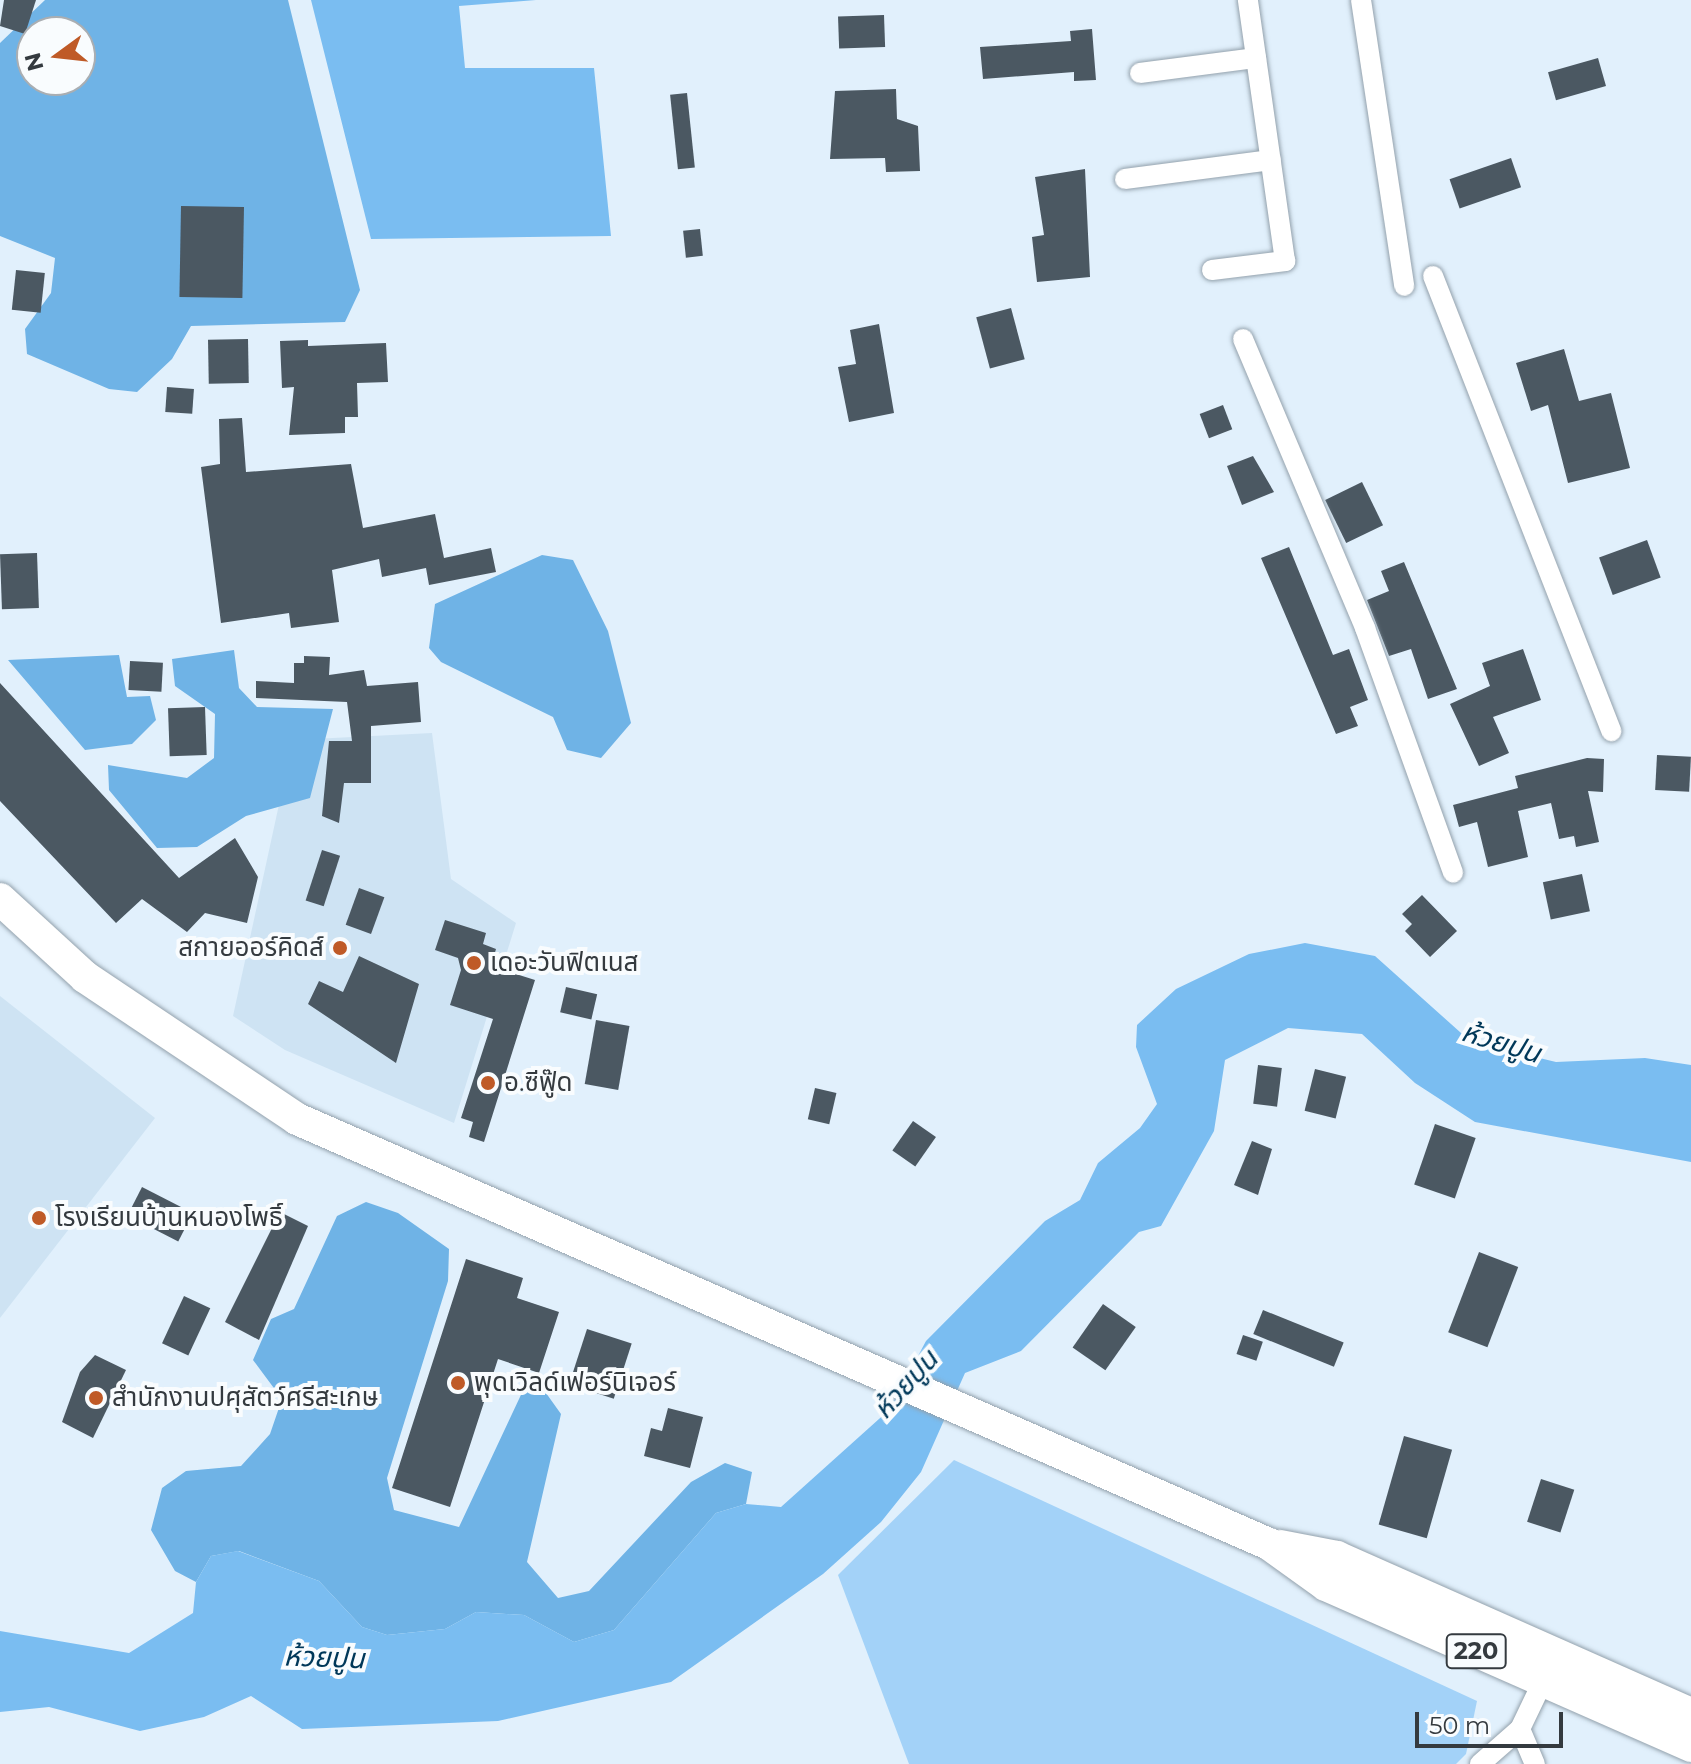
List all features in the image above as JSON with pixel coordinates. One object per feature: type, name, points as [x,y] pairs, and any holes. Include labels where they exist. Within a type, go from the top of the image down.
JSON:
[{"type":"main road","name":"220","points":[[0,899],[85,977],[297,1119],[1269,1544],[1326,1585],[1691,1746]]},
{"type":"main road","name":"220","points":[[1269,1544],[1337,1557],[1691,1714]]},
{"type":"street","points":[[1212,270],[1285,261],[1248,0]]},
{"type":"street","points":[[1361,0],[1404,286]]},
{"type":"street","points":[[1140,73],[1256,58]]},
{"type":"street","points":[[1125,179],[1271,160]]},
{"type":"street","points":[[1433,276],[1611,731]]},
{"type":"street","points":[[1243,339],[1365,628],[1453,873]]},
{"type":"street","points":[[1480,1764],[1520,1729],[1543,1681]]},
{"type":"street","points":[[1520,1729],[1535,1764]]},
{"type":"shaded area","points":[[45,0],[288,0],[360,290],[345,322],[191,326],[172,359],[137,392],[109,389],[27,354],[25,329],[51,293],[55,258],[0,236],[0,43],[16,28],[16,96],[96,96],[96,16],[28,16]]},
{"type":"shaded area","points":[[542,555],[573,560],[608,631],[631,723],[601,758],[567,750],[553,717],[441,662],[429,648],[435,604]]},
{"type":"shaded area","points":[[234,650],[239,688],[257,707],[333,709],[310,798],[246,816],[197,847],[157,848],[109,790],[108,765],[187,778],[214,758],[215,714],[175,686],[172,659]]},
{"type":"shaded area","points":[[119,655],[127,697],[150,696],[156,720],[132,744],[85,750],[8,660]]},
{"type":"shaded area","name":"สกายออร์คิดส์","points":[[432,733],[451,879],[516,923],[454,1123],[285,1050],[233,1016],[293,740]]},
{"type":"shaded area","name":"โรงเรียนบ้านหนองโพธิ์","points":[[0,996],[155,1118],[0,1318]]},
{"type":"shaded area","points":[[366,1202],[398,1213],[449,1249],[448,1281],[387,1478],[394,1510],[459,1527],[527,1382],[536,1379],[561,1414],[527,1562],[558,1598],[589,1591],[691,1482],[725,1463],[752,1472],[746,1504],[716,1513],[614,1630],[574,1642],[524,1615],[476,1612],[445,1629],[387,1635],[362,1627],[319,1581],[239,1551],[211,1556],[196,1582],[175,1571],[151,1530],[162,1488],[186,1471],[241,1466],[270,1434],[282,1399],[253,1360],[271,1319],[294,1309],[337,1216]]},
{"type":"shaded area","points":[[954,1460],[1477,1701],[1466,1754],[1456,1764],[909,1764],[838,1575]]},
{"type":"water","points":[[311,0],[536,0],[459,6],[465,68],[594,68],[611,236],[371,239]]},
{"type":"water","name":"ห้วยปูน","points":[[1305,943],[1375,956],[1470,1041],[1556,1062],[1645,1058],[1691,1065],[1691,1162],[1475,1122],[1415,1083],[1362,1034],[1288,1028],[1225,1060],[1214,1131],[1161,1226],[1139,1232],[1021,1351],[965,1373],[921,1472],[881,1522],[823,1574],[671,1682],[498,1721],[302,1729],[251,1696],[204,1717],[140,1731],[49,1707],[0,1712],[0,1631],[129,1653],[193,1613],[196,1582],[211,1556],[238,1551],[319,1581],[362,1627],[387,1635],[445,1629],[476,1612],[524,1615],[574,1642],[614,1630],[716,1513],[746,1504],[781,1507],[889,1410],[926,1341],[1045,1221],[1080,1200],[1098,1163],[1140,1128],[1157,1104],[1136,1047],[1137,1025],[1176,989],[1249,954]]},
{"type":"building","points":[[4,0],[36,0],[31,16],[16,16],[16,31],[0,26]]},
{"type":"building","points":[[884,15],[885,47],[839,49],[838,17]]},
{"type":"building","points":[[1092,29],[1096,80],[1074,81],[1074,72],[983,79],[980,47],[1071,41],[1070,31]]},
{"type":"building","points":[[1598,58],[1606,86],[1556,100],[1548,72]]},
{"type":"building","points":[[896,89],[897,119],[918,126],[920,171],[886,172],[885,158],[830,159],[835,91]]},
{"type":"building","points":[[687,93],[695,168],[678,169],[670,95]]},
{"type":"building","points":[[1511,158],[1521,187],[1460,208],[1450,179]]},
{"type":"building","points":[[1085,169],[1090,277],[1037,282],[1032,237],[1044,235],[1035,177]]},
{"type":"building","points":[[181,206],[244,207],[242,298],[179,297]]},
{"type":"building","points":[[700,229],[703,256],[686,258],[683,231]]},
{"type":"building","points":[[16,270],[45,273],[41,313],[12,310]]},
{"type":"building","points":[[1011,308],[1025,359],[990,369],[976,317]]},
{"type":"building","points":[[879,324],[894,413],[849,422],[838,367],[856,364],[850,330]]},
{"type":"building","points":[[248,339],[249,383],[209,384],[208,340]]},
{"type":"building","points":[[308,340],[308,346],[386,343],[388,382],[357,383],[358,417],[345,417],[345,433],[289,435],[294,387],[282,388],[280,341]]},
{"type":"building","points":[[1564,349],[1579,401],[1611,393],[1630,468],[1568,483],[1548,405],[1531,411],[1516,363]]},
{"type":"building","points":[[167,387],[194,389],[192,414],[165,412]]},
{"type":"building","points":[[1223,405],[1232,429],[1209,438],[1200,414]]},
{"type":"building","points":[[242,418],[246,472],[351,464],[363,528],[435,514],[444,558],[491,548],[496,572],[429,585],[426,568],[382,577],[379,559],[332,570],[339,622],[291,628],[289,613],[221,623],[201,467],[220,464],[219,419]]},
{"type":"building","points":[[1253,456],[1274,492],[1242,505],[1227,466]]},
{"type":"building","points":[[1362,482],[1383,525],[1346,543],[1325,500]]},
{"type":"building","points":[[1647,540],[1661,578],[1613,595],[1599,557]]},
{"type":"building","points":[[1289,547],[1333,655],[1349,649],[1368,700],[1350,707],[1358,726],[1336,734],[1261,558]]},
{"type":"building","points":[[37,553],[39,608],[2,609],[0,554]]},
{"type":"building","points":[[1404,562],[1457,689],[1428,699],[1411,649],[1389,656],[1367,600],[1389,591],[1381,571]]},
{"type":"building","points":[[1523,649],[1541,700],[1493,717],[1509,753],[1479,766],[1450,704],[1490,686],[1482,663]]},
{"type":"building","points":[[304,656],[330,657],[329,675],[364,670],[367,686],[418,682],[421,722],[371,726],[371,783],[344,783],[339,823],[322,816],[329,741],[352,741],[347,702],[256,698],[256,681],[294,683],[294,663],[304,663]]},
{"type":"building","points":[[130,661],[163,663],[161,692],[128,690]]},
{"type":"building","points":[[0,683],[179,878],[235,838],[258,877],[247,923],[205,913],[187,932],[142,899],[116,923],[0,801]]},
{"type":"building","points":[[205,707],[207,755],[170,756],[168,708]]},
{"type":"building","points":[[1657,755],[1691,757],[1689,792],[1655,790]]},
{"type":"building","points":[[1587,758],[1604,759],[1603,792],[1588,791],[1599,842],[1576,847],[1574,836],[1559,839],[1551,803],[1518,811],[1528,857],[1488,867],[1477,822],[1459,827],[1453,805],[1518,788],[1515,776]]},
{"type":"building","points":[[322,850],[340,856],[324,906],[306,900]]},
{"type":"building","points":[[1582,874],[1590,911],[1551,919],[1543,882]]},
{"type":"building","points":[[359,888],[384,897],[371,934],[346,925]]},
{"type":"building","points":[[1422,895],[1457,931],[1430,957],[1405,931],[1412,924],[1402,914]]},
{"type":"building","points":[[445,920],[486,933],[483,944],[496,949],[491,966],[535,980],[484,1142],[469,1137],[473,1122],[461,1118],[493,1019],[450,1005],[461,970],[458,958],[435,950]]},
{"type":"building","points":[[359,956],[419,984],[396,1063],[308,1004],[319,981],[343,992]]},
{"type":"building","points":[[566,987],[597,994],[591,1020],[560,1012]]},
{"type":"building","points":[[596,1020],[629,1026],[618,1090],[585,1084]]},
{"type":"building","points":[[1258,1065],[1282,1068],[1277,1107],[1253,1104]]},
{"type":"building","points":[[1315,1069],[1346,1077],[1336,1118],[1305,1111]]},
{"type":"building","points":[[815,1088],[836,1093],[829,1124],[808,1119]]},
{"type":"building","points":[[913,1121],[936,1137],[915,1167],[892,1150]]},
{"type":"building","points":[[1435,1124],[1476,1138],[1455,1199],[1414,1185]]},
{"type":"building","points":[[1252,1141],[1272,1149],[1258,1195],[1234,1185]]},
{"type":"building","points":[[142,1187],[193,1213],[178,1241],[127,1216]]},
{"type":"building","points":[[280,1212],[308,1226],[259,1340],[225,1322]]},
{"type":"building","points":[[1479,1252],[1518,1267],[1487,1347],[1448,1332]]},
{"type":"building","name":"พุดเวิลด์เฟอร์นิเจอร์","points":[[466,1259],[523,1278],[517,1298],[559,1312],[539,1373],[498,1359],[450,1507],[392,1488]]},
{"type":"building","points":[[184,1296],[210,1308],[188,1355],[162,1343]]},
{"type":"building","points":[[1103,1304],[1136,1327],[1105,1370],[1073,1347]]},
{"type":"building","points":[[1263,1310],[1344,1343],[1334,1367],[1253,1334]]},
{"type":"building","points":[[587,1329],[632,1344],[614,1399],[569,1384]]},
{"type":"building","points":[[1243,1335],[1263,1342],[1256,1361],[1236,1354]]},
{"type":"building","name":"สำนักงานปศุสัตว์ศรีสะเกษ","points":[[95,1355],[126,1370],[93,1438],[62,1422],[80,1372]]},
{"type":"building","points":[[668,1408],[703,1417],[690,1468],[644,1456],[651,1428],[662,1431]]},
{"type":"building","points":[[1404,1436],[1452,1450],[1427,1538],[1379,1524]]},
{"type":"building","points":[[1541,1479],[1574,1490],[1560,1533],[1527,1522]]},
{"type":"place","name":"สกายออร์คิดส์","points":[[340,948]]},
{"type":"place","name":"เดอะวันฟิตเนส","points":[[474,963]]},
{"type":"place","name":"อ.ซีฟู๊ด","points":[[488,1083]]},
{"type":"place","name":"โรงเรียนบ้านหนองโพธิ์","points":[[39,1218]]},
{"type":"place","name":"พุดเวิลด์เฟอร์นิเจอร์","points":[[458,1383]]},
{"type":"place","name":"สำนักงานปศุสัตว์ศรีสะเกษ","points":[[96,1398]]}]
